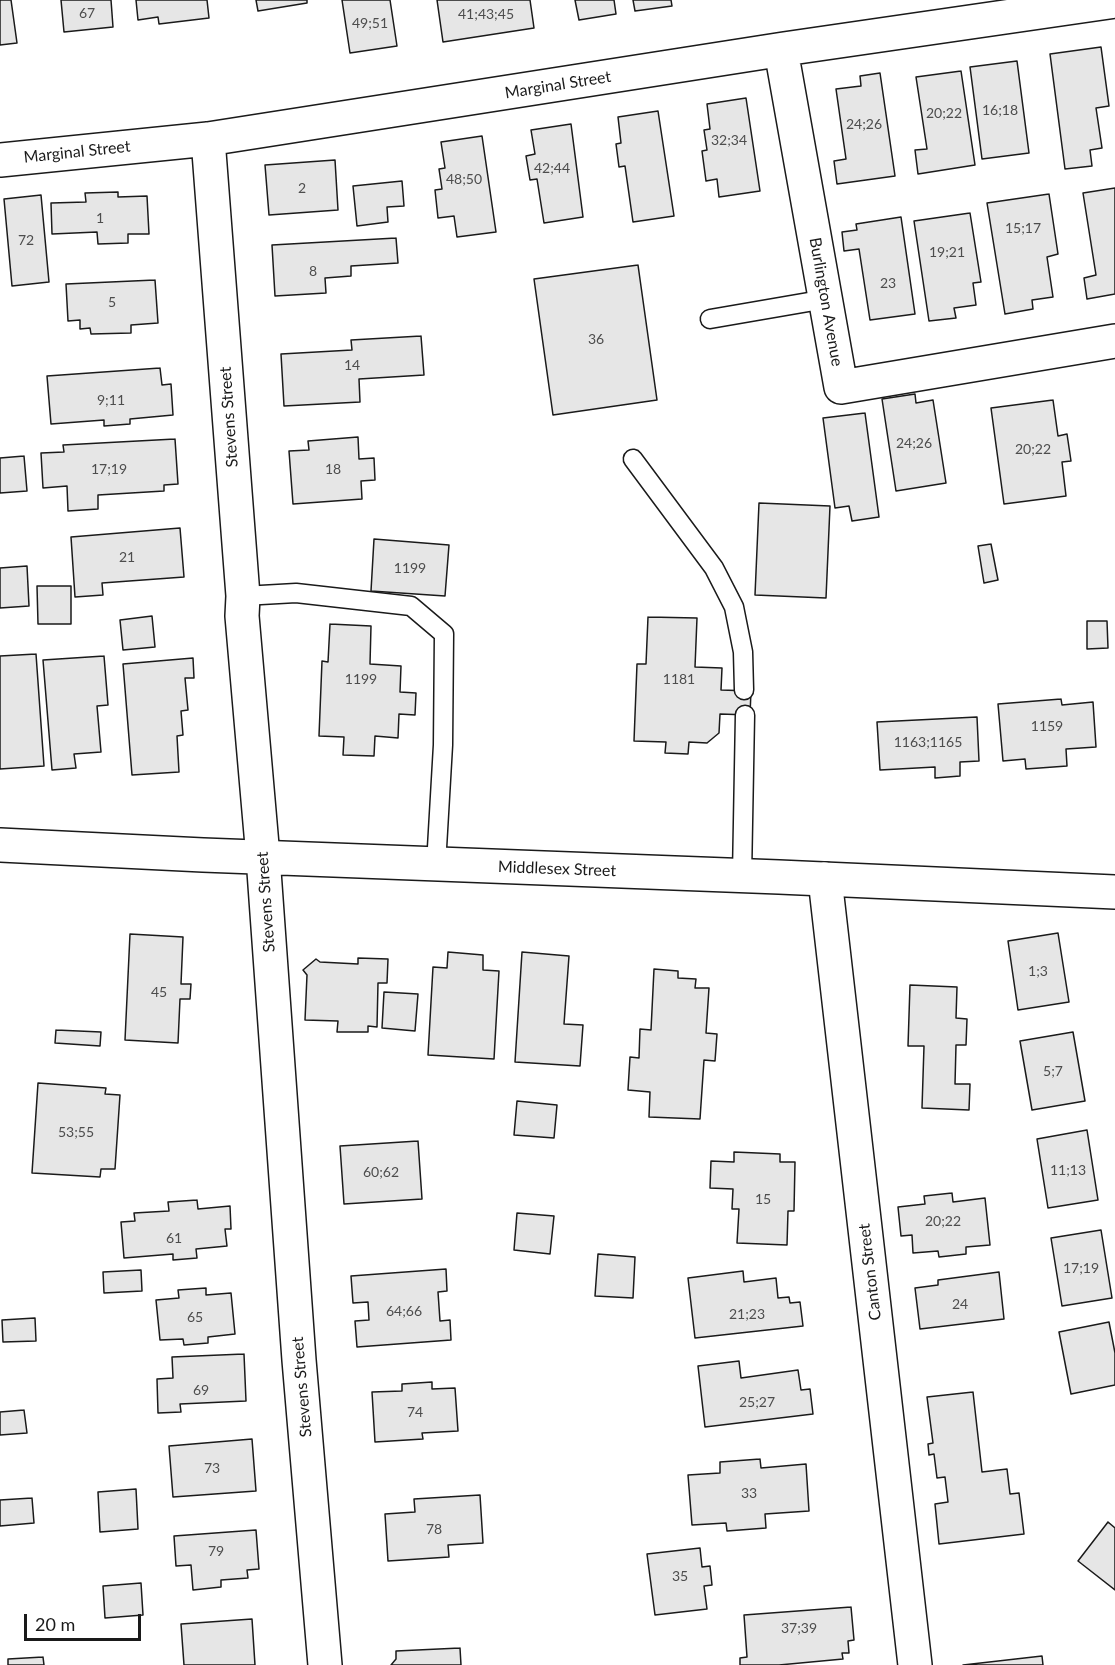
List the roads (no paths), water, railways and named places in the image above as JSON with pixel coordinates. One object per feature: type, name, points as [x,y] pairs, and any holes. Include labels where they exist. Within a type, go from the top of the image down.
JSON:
[{"type":"street","name":"Marginal Street","points":[[0,160],[208,139],[1115,1]]},
{"type":"street","name":"Burlington Avenue","points":[[781,50],[841,387],[1115,341]]},
{"type":"street","name":"Stevens Street","points":[[208,139],[243,596],[242,616],[263,857],[300,1372],[325,1665]]},
{"type":"street","name":"Middlesex Street","points":[[0,845],[1115,892]]},
{"type":"street","name":"Canton Street","points":[[825,879],[915,1665]]},
{"type":"lane","points":[[710,319],[826,299]]},
{"type":"lane","points":[[633,459],[714,568],[734,607],[743,652],[744,690]]},
{"type":"lane","points":[[243,596],[296,593],[411,606],[444,634],[442,745],[436,865]]},
{"type":"lane","points":[[742,876],[745,715]]}]
